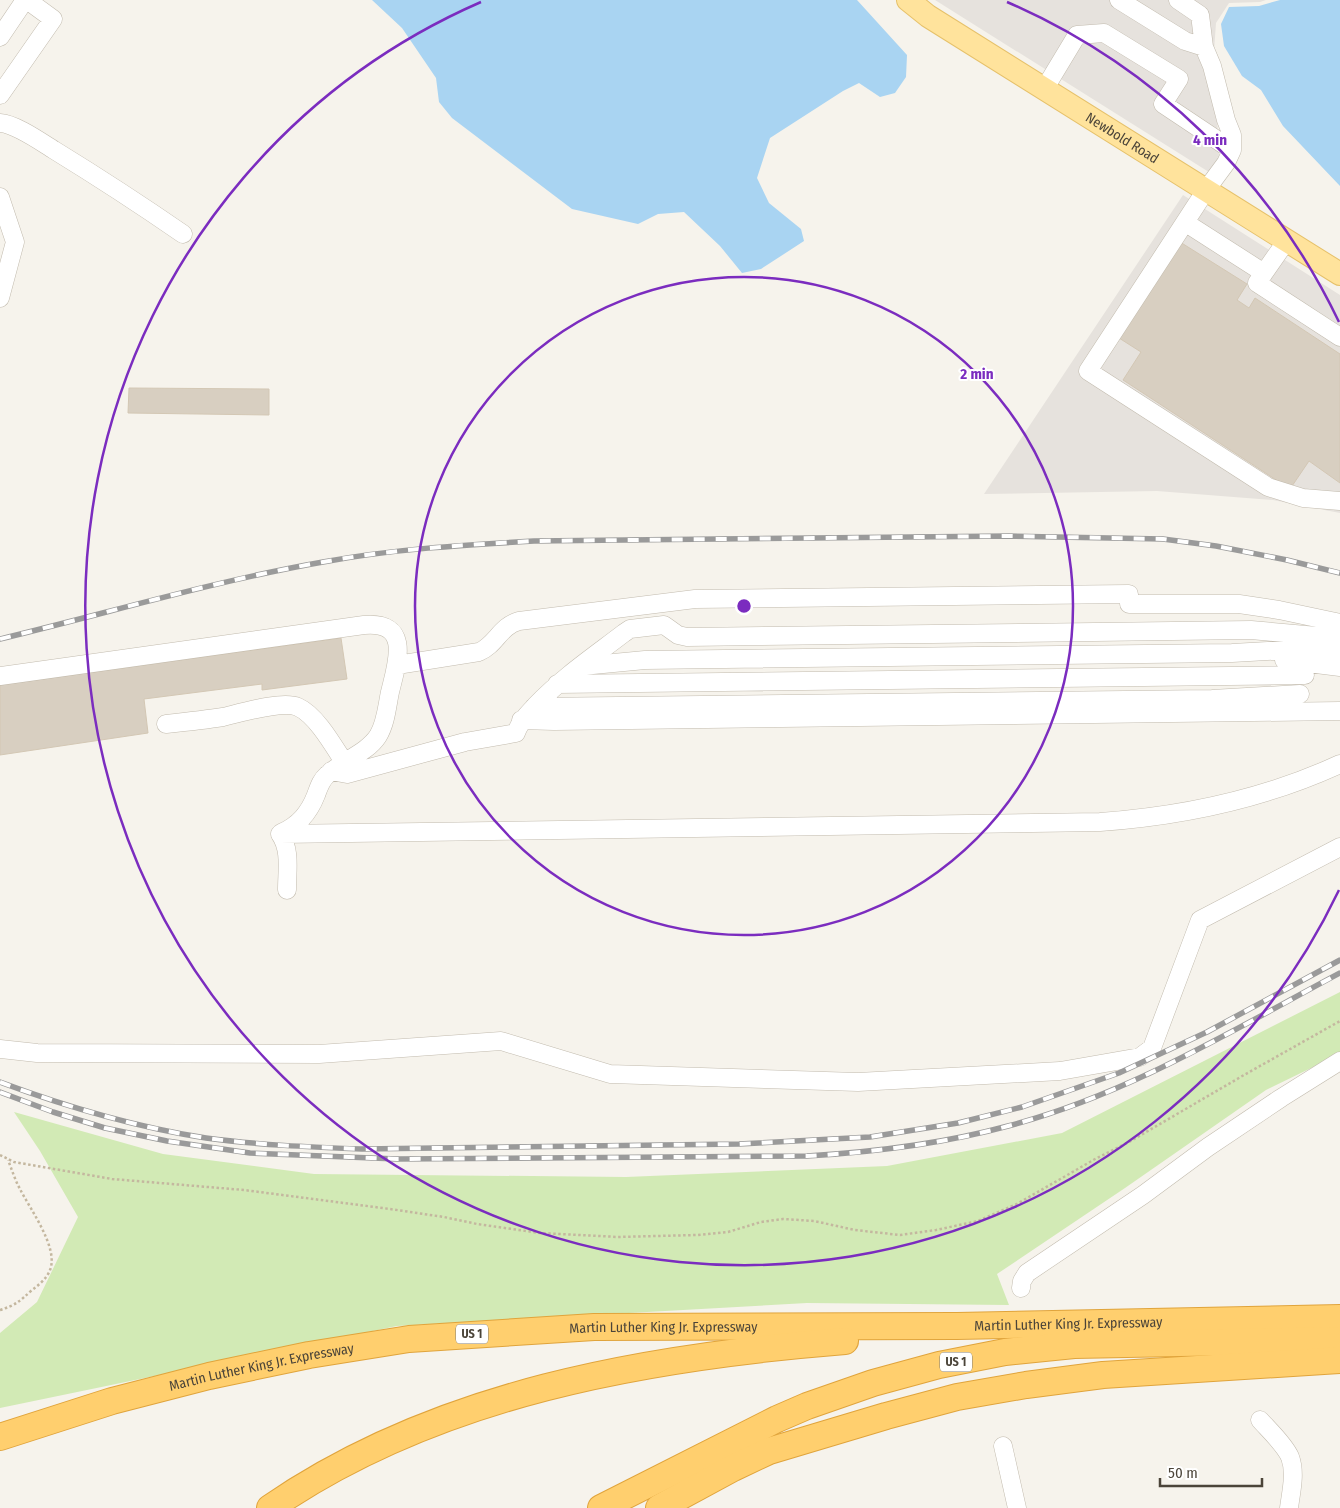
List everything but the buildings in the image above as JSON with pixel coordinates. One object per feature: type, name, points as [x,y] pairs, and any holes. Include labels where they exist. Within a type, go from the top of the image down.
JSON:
[{"type":"highway","points":[[594,1327],[848,1312],[1340,1306]]},
{"type":"highway","name":"Martin Luther King Jr. Expressway","points":[[0,1437],[96,1405],[160,1388],[309,1355],[409,1339],[594,1327],[957,1326],[1340,1318]]},
{"type":"highway","points":[[270,1508],[299,1488],[366,1451],[471,1409],[520,1395],[619,1372],[719,1354],[769,1347],[873,1339],[957,1326]]},
{"type":"highway","name":"Martin Luther King Jr. Expressway","points":[[601,1508],[745,1434],[807,1406],[873,1383],[947,1364],[1005,1352],[1074,1345],[1340,1340]]},
{"type":"highway","points":[[659,1508],[769,1451],[920,1407],[992,1390],[1103,1375],[1340,1360]]},
{"type":"highway","points":[[1186,1369],[1340,1371]]},
{"type":"highway","points":[[683,1508],[738,1479],[851,1427]]},
{"type":"main road","name":"Newbold Road","points":[[908,0],[928,16],[1340,274]]},
{"type":"street","points":[[0,37],[26,0],[53,19],[2,88]]},
{"type":"street","points":[[1119,0],[1185,41],[1204,47]]},
{"type":"street","points":[[1178,0],[1200,15],[1204,47],[1212,66],[1226,120],[1232,135],[1232,150],[1226,163],[1206,190],[1088,371],[1268,487],[1303,498],[1340,501]]},
{"type":"street","points":[[1045,88],[1077,35],[1104,33],[1178,79],[1163,104],[1232,150]]},
{"type":"street","points":[[0,123],[6,124],[38,140],[100,178],[183,234]]},
{"type":"street","points":[[0,197],[15,242],[0,298]]},
{"type":"street","points":[[1186,223],[1264,273]]},
{"type":"street","points":[[1287,240],[1257,283],[1340,336]]},
{"type":"street","points":[[397,665],[466,656],[479,652],[488,647],[505,628],[514,622],[694,599],[1129,594],[1128,604],[1228,603],[1266,608],[1340,623]]},
{"type":"street","points":[[628,608],[630,630]]},
{"type":"street","points":[[1231,676],[1239,653],[1251,630],[1257,624],[1266,608]]},
{"type":"street","points":[[0,676],[370,625],[386,627],[394,635],[399,647],[397,665],[380,733],[368,746],[321,781],[314,801],[304,816],[297,825],[280,834]]},
{"type":"street","points":[[166,724],[222,717],[279,705],[292,705],[308,714],[323,732],[338,767],[347,774],[465,742],[516,733],[521,720],[557,684],[579,666],[630,630],[664,625],[678,635],[687,637],[1251,630],[1340,638]]},
{"type":"street","points":[[579,666],[645,660],[1239,653],[1288,650],[1340,654]]},
{"type":"street","points":[[1239,653],[1274,659],[1306,669]]},
{"type":"street","points":[[557,684],[1231,676],[1340,667]]},
{"type":"street","points":[[1293,712],[1306,669]]},
{"type":"street","points":[[534,707],[1212,699],[1300,694]]},
{"type":"street","points":[[521,720],[554,722],[1340,711]]},
{"type":"street","points":[[280,834],[1100,822],[1164,816],[1250,798],[1340,764]]},
{"type":"street","points":[[280,834],[286,842],[288,850],[287,890]]},
{"type":"street","points":[[0,1050],[37,1052],[318,1054],[500,1040],[610,1074],[858,1082],[1060,1071],[1140,1057],[1152,1048],[1200,920],[1340,847]]},
{"type":"street","points":[[1021,1288],[1022,1281],[1027,1273],[1143,1195],[1281,1098],[1340,1061]]},
{"type":"street","points":[[1260,1420],[1290,1457],[1293,1478],[1289,1508]]},
{"type":"street","points":[[1003,1446],[1017,1508]]},
{"type":"path","points":[[0,1155],[14,1162],[112,1179],[244,1190],[390,1209],[540,1233],[618,1237],[698,1235],[728,1232],[761,1222],[783,1218],[801,1219],[855,1230],[900,1235],[978,1221],[1017,1204],[1340,1021]]},
{"type":"path","points":[[0,1310],[18,1303],[39,1284],[50,1270],[52,1261],[45,1235],[19,1187],[8,1159]]},
{"type":"shaded area","points":[[935,0],[1266,0],[1260,2],[1229,3],[1216,23],[1214,51],[1220,179]]},
{"type":"shaded area","points":[[1183,195],[1340,295],[1340,513],[1273,500],[1157,491],[984,494]]},
{"type":"green space","points":[[1340,992],[1340,1054],[1266,1090],[997,1274],[1009,1305],[807,1303],[397,1326],[0,1408],[0,1333],[37,1302],[78,1217],[40,1151],[14,1112],[163,1154],[314,1174],[626,1177],[887,1166],[1062,1133]]},
{"type":"water","points":[[372,0],[857,0],[907,55],[906,77],[895,93],[880,97],[859,83],[843,91],[770,138],[757,178],[769,203],[801,229],[804,241],[761,269],[742,273],[720,246],[684,212],[658,214],[638,224],[572,209],[452,118],[439,102],[436,78],[402,28]]},
{"type":"water","points":[[1280,0],[1340,0],[1340,186],[1283,126],[1261,90],[1242,76],[1224,46],[1221,24],[1229,7],[1259,6]]},
{"type":"railway","points":[[0,639],[242,578],[323,562],[402,551],[534,541],[1009,536],[1163,539],[1216,546],[1340,573]]},
{"type":"railway","points":[[0,1082],[76,1108],[154,1128],[206,1138],[284,1145],[362,1149],[739,1144],[870,1137],[958,1123],[1022,1107],[1119,1073],[1207,1032],[1340,960]]},
{"type":"railway","points":[[0,1092],[53,1112],[105,1128],[167,1141],[250,1153],[397,1159],[807,1156],[858,1152],[958,1138],[1052,1113],[1137,1079],[1219,1038],[1340,973]]}]
